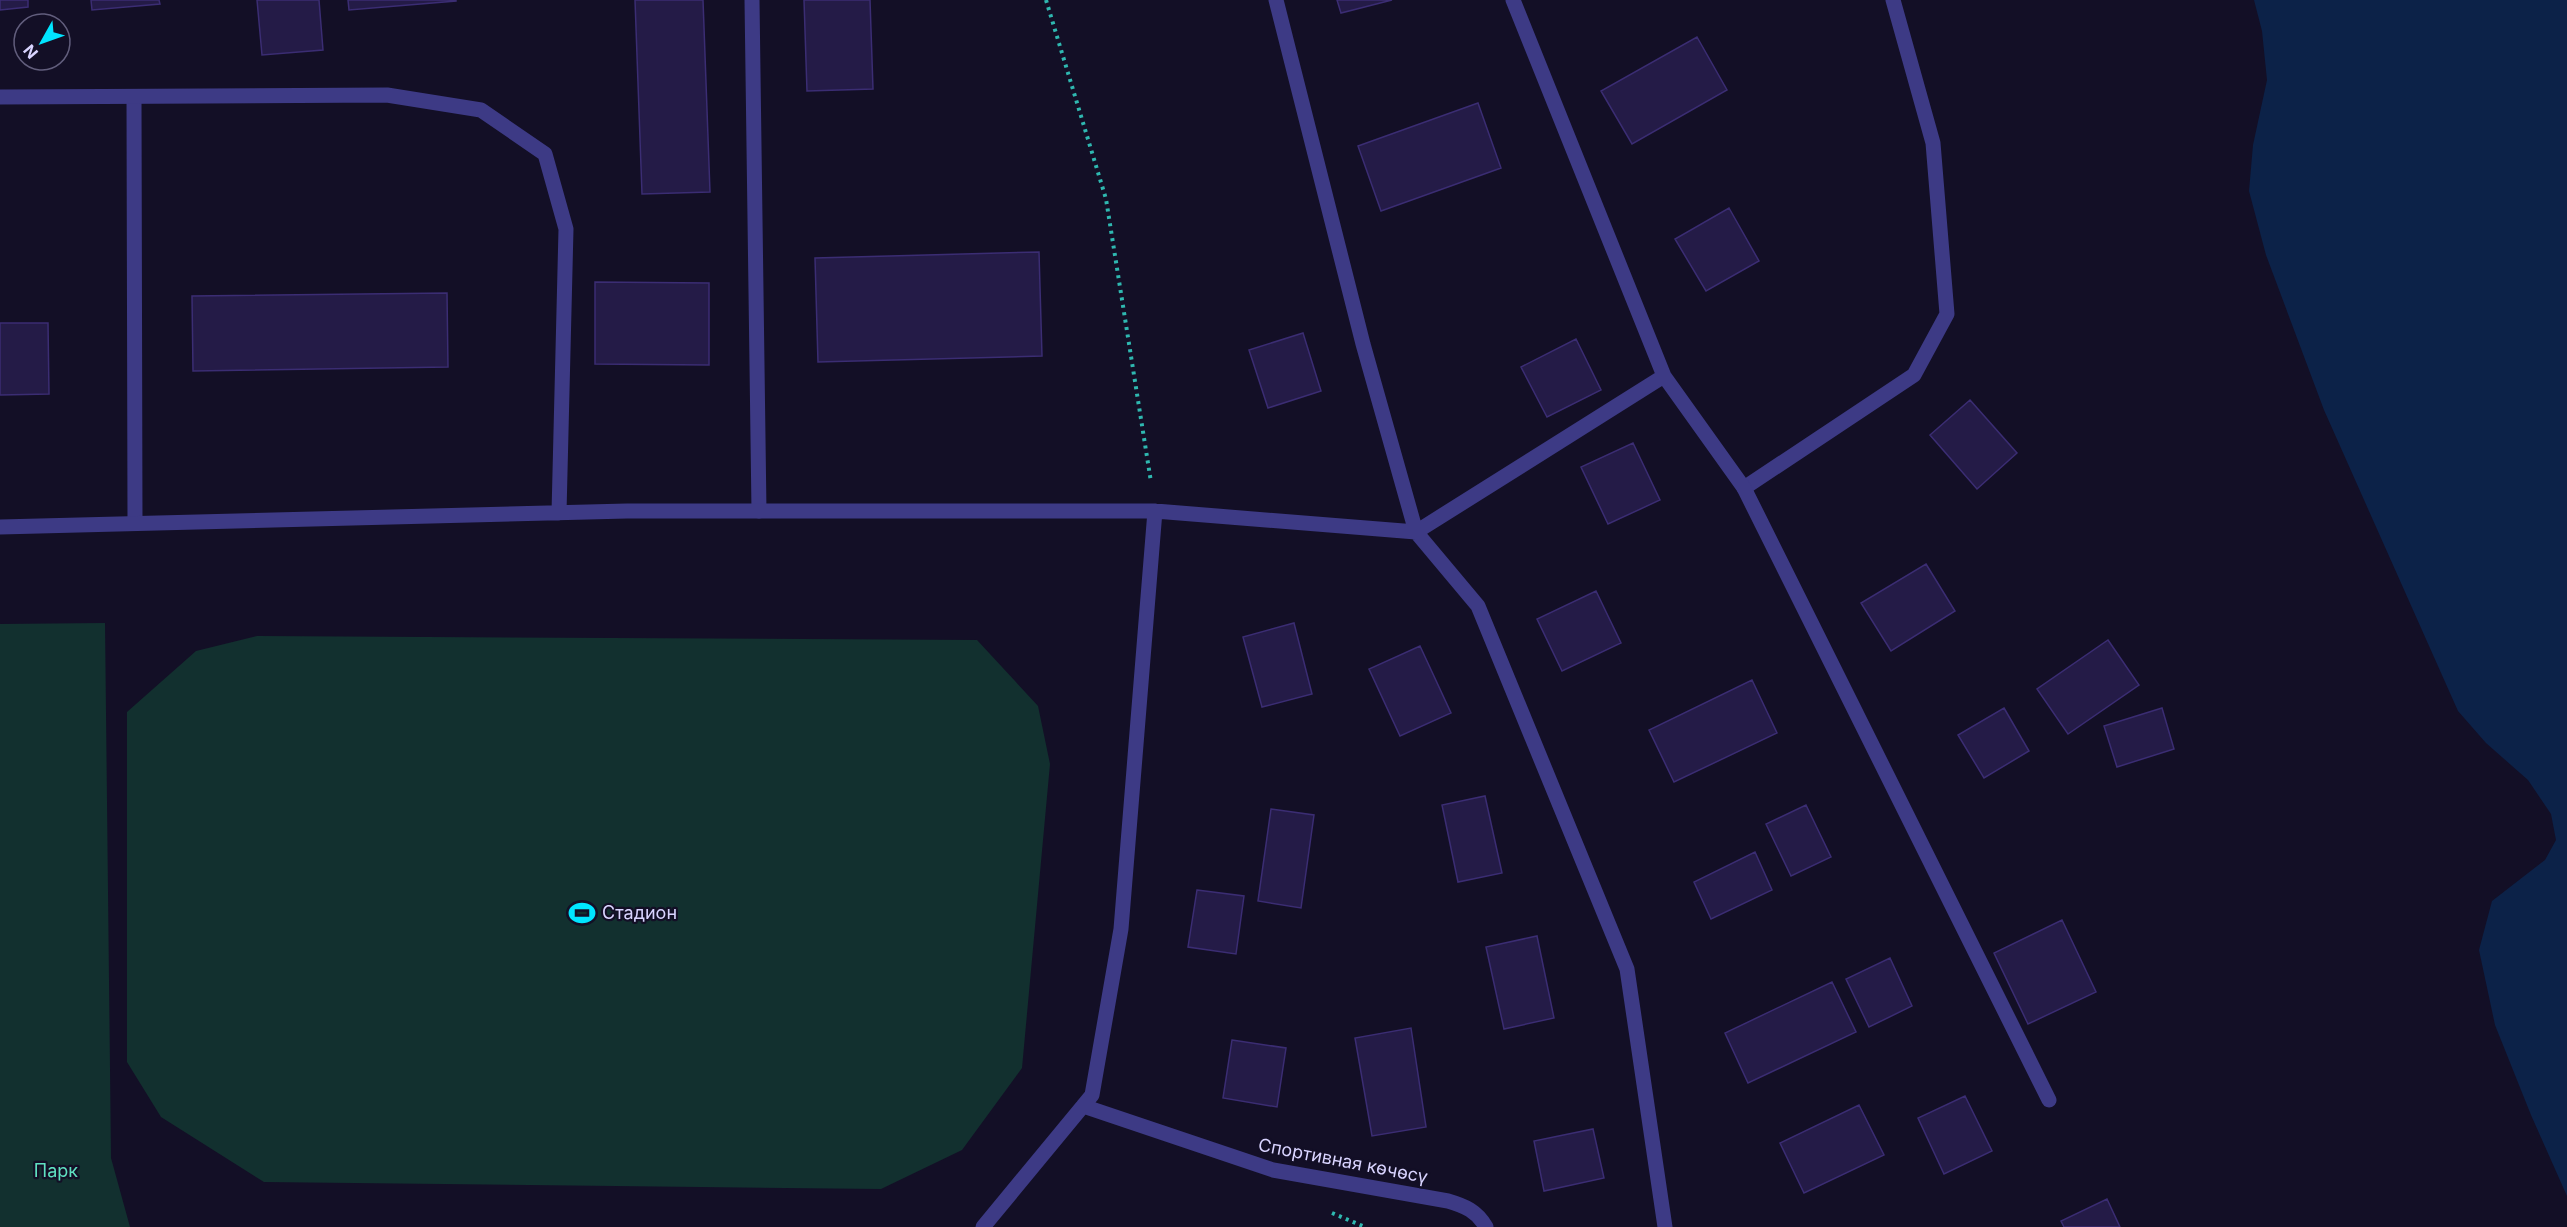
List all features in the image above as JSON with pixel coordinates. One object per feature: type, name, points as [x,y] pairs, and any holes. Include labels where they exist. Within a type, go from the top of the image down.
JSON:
[{"type":"street","points":[[752,0],[759,511]]},
{"type":"street","points":[[1276,0],[1363,344],[1416,532],[1478,606],[1627,969],[1665,1227]]},
{"type":"street","points":[[1513,0],[1664,376],[1744,488],[2049,1100]]},
{"type":"street","points":[[1744,488],[1914,375],[1947,314],[1933,143],[1893,0]]},
{"type":"street","points":[[0,97],[387,95],[481,110],[545,154],[566,229],[559,513]]},
{"type":"street","points":[[134,97],[135,523]]},
{"type":"street","points":[[0,527],[559,513],[1155,511],[1416,532],[1664,376]]},
{"type":"street","points":[[983,1227],[1092,1095],[1121,929],[1155,511]]},
{"type":"street","name":"Спортивная көчөсү","points":[[1083,1106],[1272,1170],[1448,1201],[1468,1207],[1478,1215],[1486,1227]]},
{"type":"path","points":[[1046,0],[1106,199],[1155,511]]},
{"type":"green space","name":"Парк","points":[[105,623],[111,1158],[130,1227],[0,1227],[0,624]]},
{"type":"green space","name":"Стадион","points":[[257,636],[977,640],[1038,706],[1050,764],[1022,1068],[962,1150],[881,1189],[264,1182],[161,1117],[127,1062],[127,712],[196,651]]},
{"type":"water","points":[[2254,0],[2567,0],[2567,1196],[2495,1025],[2479,950],[2492,901],[2545,860],[2556,840],[2551,814],[2528,780],[2486,743],[2458,711],[2324,410],[2266,255],[2249,191],[2253,145],[2267,80],[2262,31]]},
{"type":"building","points":[[0,0],[28,0],[28,7],[0,10]]},
{"type":"building","points":[[91,0],[159,0],[160,4],[92,10]]},
{"type":"building","points":[[257,0],[319,0],[323,50],[262,55]]},
{"type":"building","points":[[348,0],[456,0],[456,1],[349,10]]},
{"type":"building","points":[[635,0],[703,0],[710,192],[642,194]]},
{"type":"building","points":[[804,0],[870,0],[873,89],[807,91]]},
{"type":"building","points":[[1337,0],[1392,0],[1341,13]]},
{"type":"building","points":[[1697,37],[1727,90],[1632,144],[1601,91]]},
{"type":"building","points":[[1478,103],[1501,168],[1381,211],[1358,146]]},
{"type":"building","points":[[1729,208],[1759,261],[1706,291],[1675,239]]},
{"type":"building","points":[[1039,252],[1042,356],[818,362],[815,258]]},
{"type":"building","points":[[595,282],[709,283],[709,365],[595,364]]},
{"type":"building","points":[[447,293],[448,367],[193,371],[192,296]]},
{"type":"building","points":[[0,323],[48,323],[49,394],[0,395]]},
{"type":"building","points":[[1303,333],[1321,391],[1268,408],[1249,350]]},
{"type":"building","points":[[1576,339],[1601,390],[1547,417],[1521,367]]},
{"type":"building","points":[[1970,400],[2017,453],[1977,489],[1930,435]]},
{"type":"building","points":[[1633,443],[1660,500],[1608,524],[1581,467]]},
{"type":"building","points":[[1926,564],[1955,611],[1891,651],[1861,603]]},
{"type":"building","points":[[1596,591],[1621,643],[1562,671],[1537,619]]},
{"type":"building","points":[[1294,623],[1312,694],[1262,707],[1243,637]]},
{"type":"building","points":[[2108,640],[2139,685],[2068,734],[2037,689]]},
{"type":"building","points":[[1420,646],[1451,713],[1400,736],[1369,669]]},
{"type":"building","points":[[1752,680],[1777,733],[1674,782],[1649,730]]},
{"type":"building","points":[[2004,708],[2029,751],[1984,778],[1958,735]]},
{"type":"building","points":[[2162,708],[2174,749],[2117,767],[2104,726]]},
{"type":"building","points":[[1485,796],[1502,873],[1458,882],[1442,805]]},
{"type":"building","points":[[1806,805],[1831,857],[1791,876],[1766,824]]},
{"type":"building","points":[[1271,809],[1314,815],[1301,908],[1258,901]]},
{"type":"building","points":[[1755,852],[1772,890],[1711,919],[1694,882]]},
{"type":"building","points":[[1197,890],[1244,896],[1236,954],[1188,947]]},
{"type":"building","points":[[2062,920],[2096,992],[2028,1024],[1994,953]]},
{"type":"building","points":[[1537,936],[1554,1018],[1504,1029],[1486,947]]},
{"type":"building","points":[[1890,958],[1912,1006],[1869,1027],[1846,979]]},
{"type":"building","points":[[1832,982],[1856,1032],[1748,1083],[1725,1033]]},
{"type":"building","points":[[1411,1028],[1426,1127],[1372,1136],[1355,1038]]},
{"type":"building","points":[[1232,1040],[1286,1048],[1277,1107],[1223,1098]]},
{"type":"building","points":[[1965,1096],[1992,1151],[1944,1174],[1918,1118]]},
{"type":"building","points":[[1859,1105],[1884,1155],[1804,1193],[1780,1143]]},
{"type":"building","points":[[1593,1129],[1604,1178],[1544,1191],[1534,1141]]},
{"type":"building","points":[[2107,1199],[2120,1227],[2064,1227],[2061,1221]]},
{"type":"place","name":"Стадион","points":[[582,913]]}]
